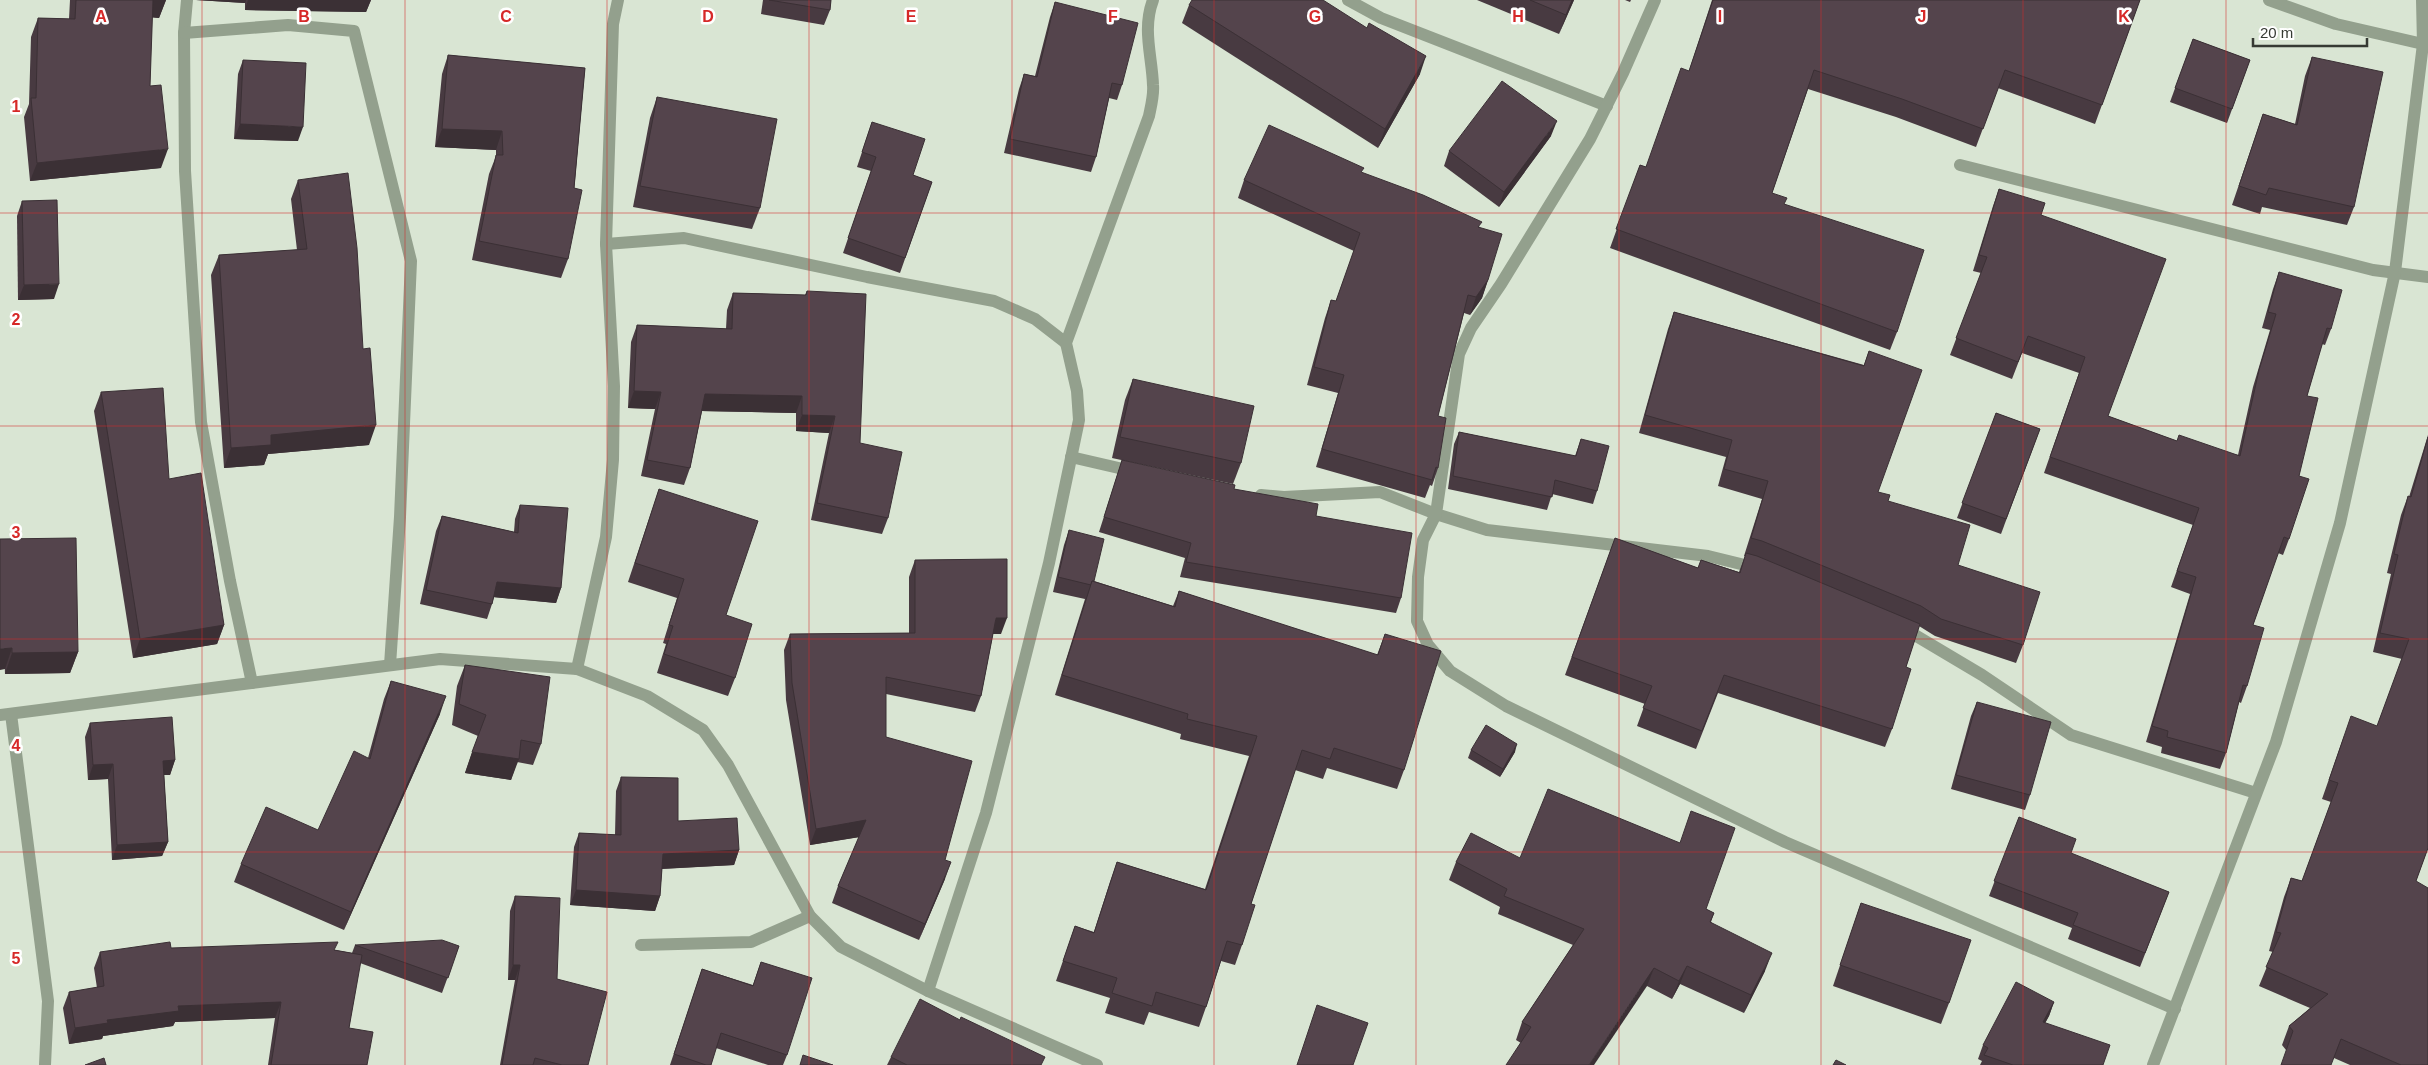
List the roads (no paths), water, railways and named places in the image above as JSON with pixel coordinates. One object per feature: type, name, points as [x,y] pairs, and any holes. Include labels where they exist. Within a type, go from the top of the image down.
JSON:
[{"type":"street","points":[[187,0],[184,33],[185,171],[201,422],[230,581],[252,683]]},
{"type":"street","points":[[578,668],[606,537],[614,460],[614,386],[606,244],[613,24],[618,0]]},
{"type":"street","points":[[928,991],[986,813],[1049,563],[1079,420],[1077,390],[1066,343],[1149,116],[1154,86],[1147,44],[1148,12],[1153,0]]},
{"type":"street","points":[[1348,0],[1381,18],[1607,106]]},
{"type":"street","points":[[1655,0],[1590,139],[1501,284],[1471,328],[1458,354],[1436,514],[1423,540],[1418,577],[1417,621],[1428,645],[1450,671],[1506,706],[1785,842],[2175,1009]]},
{"type":"street","points":[[2269,0],[2336,24],[2423,44]]},
{"type":"street","points":[[2153,1065],[2276,742],[2340,523],[2395,272],[2423,44],[2422,0]]},
{"type":"street","points":[[184,33],[288,25],[354,31],[411,261],[400,517],[390,665]]},
{"type":"street","points":[[1960,165],[2373,270],[2428,277]]},
{"type":"street","points":[[606,244],[684,238],[868,278],[994,301],[1036,319],[1066,343]]},
{"type":"street","points":[[1071,457],[1145,474]]},
{"type":"street","points":[[1250,494],[1284,498],[1380,492],[1436,514],[1487,530],[1708,556],[1753,566],[1771,573]]},
{"type":"street","points":[[1894,624],[1912,631],[2071,735],[2256,794]]},
{"type":"street","points":[[45,1065],[48,1001],[6,715],[440,659],[578,668],[647,696],[703,730],[728,765],[810,916],[841,947],[1073,1061],[1097,1065]]},
{"type":"street","points":[[641,945],[751,942],[810,916]]}]
